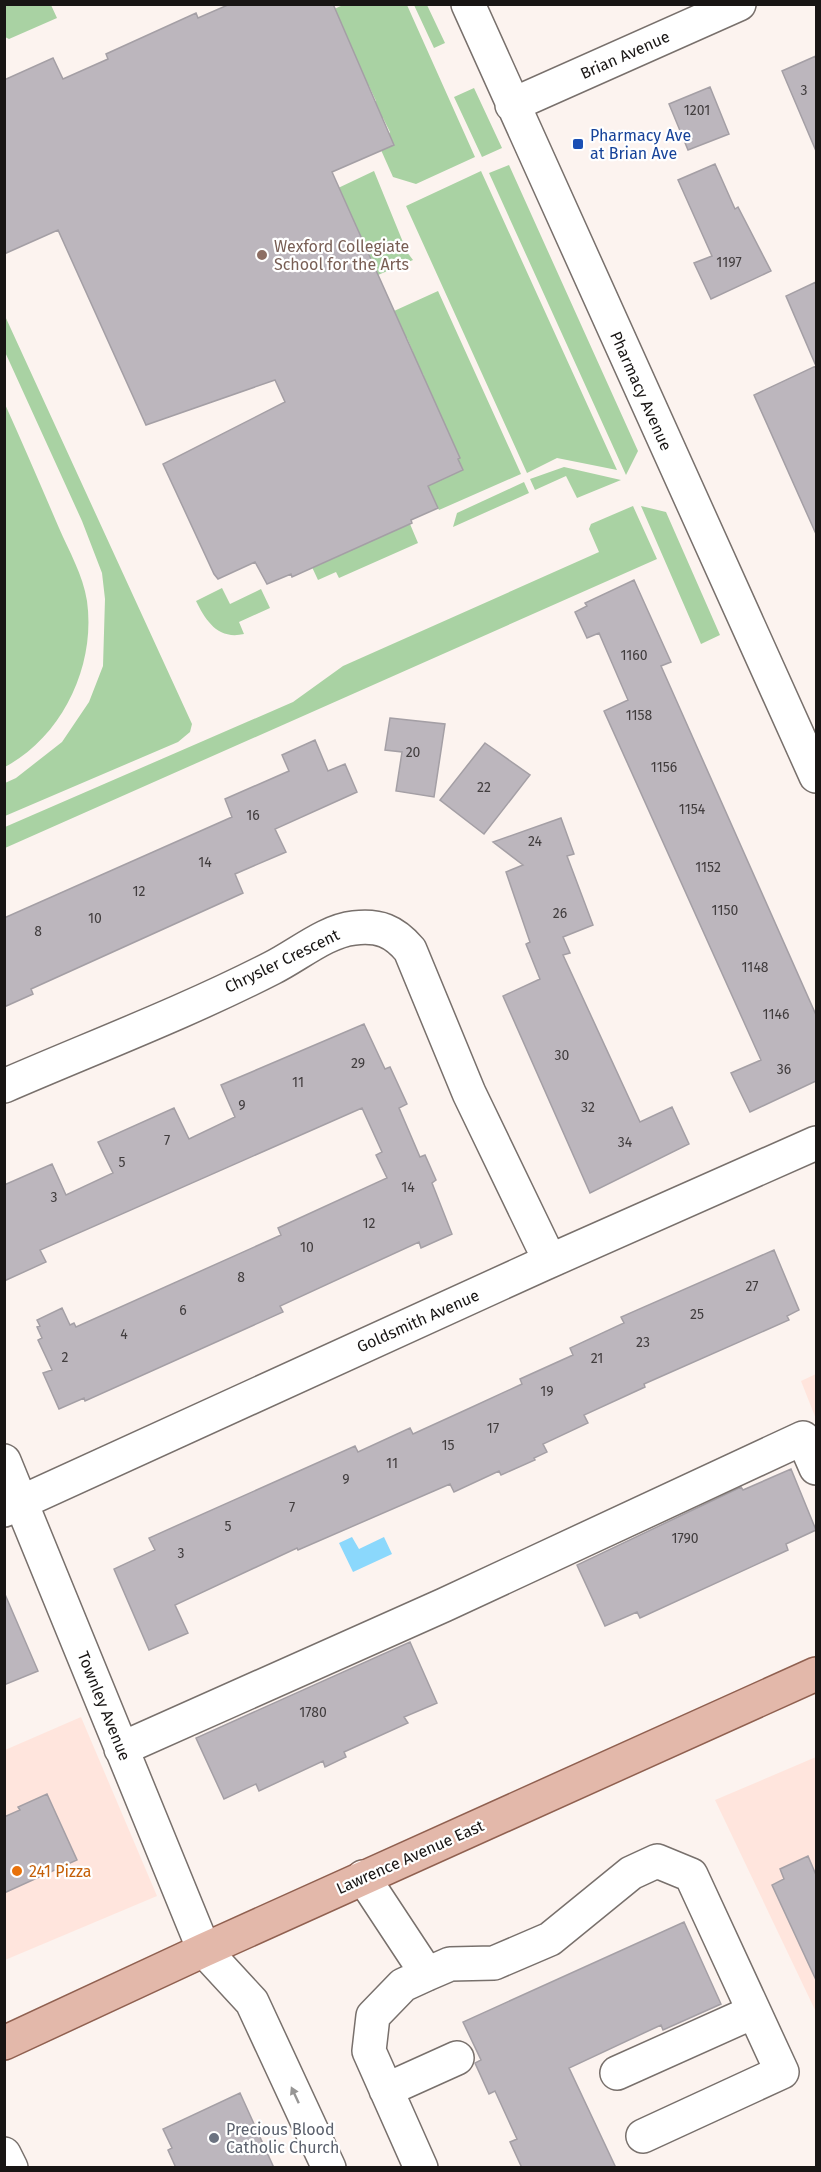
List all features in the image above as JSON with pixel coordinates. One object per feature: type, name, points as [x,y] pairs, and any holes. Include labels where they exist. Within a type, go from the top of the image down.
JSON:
[{"type":"main road","name":"Lawrence Avenue East","points":[[4,2043],[363,1877],[816,1674]]},
{"type":"street","name":"Pharmacy Avenue","points":[[468,4],[816,776]]},
{"type":"street","name":"Brian Avenue","points":[[512,105],[739,4]]},
{"type":"street","name":"Chrysler Crescent","points":[[4,1086],[209,997],[272,968],[328,937],[351,928],[384,929],[398,936],[410,950],[469,1094],[550,1261]]},
{"type":"street","name":"Goldsmith Avenue","points":[[13,1506],[550,1261],[816,1143]]},
{"type":"street","points":[[121,1749],[444,1605],[803,1438],[816,1468]]},
{"type":"street","name":"Townley Avenue","points":[[4,1461],[13,1506],[121,1749],[204,1950]]},
{"type":"street","points":[[421,2168],[369,2052],[373,2016],[403,1985],[427,1974],[450,1964],[494,1963],[550,1938],[631,1873],[657,1861],[691,1875],[782,2072],[643,2136]]},
{"type":"street","points":[[363,1877],[427,1974]]},
{"type":"street","points":[[204,1950],[252,2002],[329,2168]]},
{"type":"street","points":[[617,2073],[753,2012]]},
{"type":"street","points":[[386,2090],[457,2058]]},
{"type":"street","points":[[4,2154],[10,2168]]},
{"type":"shaded area","points":[[816,1374],[816,1419],[801,1381]]},
{"type":"shaded area","points":[[81,1717],[157,1896],[5,1960],[5,1750]]},
{"type":"shaded area","points":[[816,1757],[816,2012],[715,1800]]},
{"type":"green space","points":[[4,5],[51,5],[57,18],[9,39],[5,37]]},
{"type":"green space","points":[[343,5],[407,5],[475,157],[416,184],[393,177],[381,150],[390,132],[381,118],[374,103],[376,101],[369,86],[367,87],[348,39],[332,10]]},
{"type":"green space","points":[[414,5],[427,5],[445,43],[434,48]]},
{"type":"green space","points":[[474,88],[502,148],[482,157],[454,97]]},
{"type":"green space","points":[[509,165],[638,451],[626,475],[489,173]]},
{"type":"green space","points":[[374,171],[407,252],[413,260],[378,275],[336,189]]},
{"type":"green space","points":[[481,171],[617,470],[557,458],[527,473],[406,206]]},
{"type":"green space","points":[[438,291],[521,474],[439,510],[428,486],[460,458],[453,443],[450,443],[438,409],[435,409],[423,374],[410,354],[413,352],[407,338],[404,338],[394,311]]},
{"type":"green space","points":[[5,316],[192,724],[190,732],[178,742],[5,816],[5,783],[16,778],[62,742],[89,702],[103,666],[105,599],[102,573],[82,521],[5,352]]},
{"type":"green space","points":[[4,402],[79,573],[87,601],[88,625],[86,650],[80,673],[59,718],[26,754],[5,767]]},
{"type":"green space","points":[[564,467],[621,480],[577,498],[566,476],[535,490],[530,479]]},
{"type":"green space","points":[[524,482],[529,493],[453,527],[457,513]]},
{"type":"green space","points":[[633,506],[657,559],[5,848],[5,827],[293,702],[343,666],[599,552],[589,529],[591,524]]},
{"type":"green space","points":[[641,506],[666,512],[720,635],[701,644]]},
{"type":"green space","points":[[410,524],[418,543],[339,578],[336,572],[318,580],[311,565]]},
{"type":"green space","points":[[222,588],[230,604],[261,589],[270,608],[239,622],[244,634],[227,634],[209,622],[196,601]]},
{"type":"water","points":[[352,1537],[359,1549],[384,1537],[392,1554],[353,1572],[339,1543]]},
{"type":"building","points":[[230,4],[333,4],[394,145],[332,172],[460,458],[458,459],[463,470],[428,486],[438,508],[411,520],[412,523],[292,577],[291,574],[267,584],[255,562],[218,579],[163,464],[285,402],[275,380],[146,425],[58,230],[4,254],[4,80],[53,58],[63,79],[108,59],[106,54],[196,13],[198,18]]},
{"type":"building","points":[[816,56],[816,151],[782,71]]},
{"type":"building","points":[[710,87],[729,134],[688,150],[669,104]]},
{"type":"building","points":[[715,164],[735,209],[738,207],[771,271],[711,299],[694,263],[712,256],[678,180]]},
{"type":"building","points":[[816,282],[816,366],[786,296]]},
{"type":"building","points":[[816,366],[816,534],[754,395]]},
{"type":"building","points":[[634,580],[671,662],[661,666],[816,1015],[816,1081],[750,1112],[731,1073],[761,1060],[604,711],[628,700],[599,633],[587,638],[575,612],[587,606],[585,603]]},
{"type":"building","points":[[390,718],[445,724],[434,797],[396,791],[402,752],[385,750]]},
{"type":"building","points":[[315,740],[328,771],[345,764],[357,792],[275,829],[286,852],[235,874],[243,893],[31,989],[33,994],[4,1007],[4,918],[232,817],[225,799],[289,771],[282,755]]},
{"type":"building","points":[[485,743],[530,775],[484,834],[440,800]]},
{"type":"building","points":[[561,818],[574,854],[567,856],[593,925],[563,937],[570,953],[563,955],[640,1122],[672,1107],[689,1144],[590,1193],[503,996],[540,979],[526,944],[530,942],[506,872],[523,865],[493,842]]},
{"type":"building","points":[[364,1024],[385,1069],[390,1067],[407,1104],[399,1108],[420,1157],[425,1155],[436,1180],[432,1183],[452,1234],[421,1248],[419,1242],[280,1306],[283,1312],[85,1401],[84,1398],[59,1409],[43,1373],[52,1370],[38,1340],[42,1338],[37,1327],[40,1326],[37,1320],[62,1308],[70,1325],[74,1323],[76,1327],[281,1235],[278,1228],[387,1178],[376,1155],[382,1152],[362,1108],[40,1250],[46,1262],[4,1281],[4,1185],[52,1164],[66,1195],[113,1173],[98,1142],[174,1108],[189,1139],[235,1117],[221,1085]]},
{"type":"building","points":[[774,1250],[799,1310],[787,1316],[789,1320],[644,1384],[645,1387],[584,1415],[588,1423],[543,1444],[547,1452],[534,1458],[535,1460],[501,1475],[499,1471],[454,1492],[450,1484],[298,1550],[297,1548],[175,1605],[188,1633],[149,1650],[114,1569],[155,1550],[149,1538],[355,1446],[358,1452],[410,1428],[413,1434],[470,1408],[522,1384],[520,1379],[573,1355],[570,1348],[624,1323],[621,1317]]},
{"type":"building","points":[[791,1469],[816,1530],[786,1544],[788,1550],[640,1618],[637,1612],[605,1626],[577,1565],[741,1487],[743,1490]]},
{"type":"building","points":[[4,1592],[38,1671],[4,1685]]},
{"type":"building","points":[[410,1642],[437,1703],[404,1717],[408,1723],[344,1752],[346,1757],[325,1767],[323,1761],[259,1791],[256,1784],[224,1799],[196,1738]]},
{"type":"building","points":[[47,1794],[77,1860],[4,1893],[4,1817],[20,1810],[18,1807]]},
{"type":"building","points":[[808,1856],[816,1875],[816,1980],[772,1885],[784,1879],[780,1869]]},
{"type":"building","points":[[684,1922],[721,2004],[663,2030],[661,2025],[569,2068],[616,2168],[522,2168],[510,2142],[517,2139],[495,2091],[489,2094],[475,2063],[481,2060],[463,2022]]},
{"type":"building","name":"Precious Blood Catholic Church","points":[[240,2093],[274,2168],[176,2168],[168,2150],[172,2148],[163,2129]]},
{"type":"place","name":"Pharmacy Ave at Brian Ave","points":[[578,144]]},
{"type":"place","name":"Wexford Collegiate School for the Arts","points":[[262,255]]},
{"type":"place","name":"241 Pizza","points":[[17,1871]]},
{"type":"place","name":"Precious Blood Catholic Church","points":[[214,2138]]}]
